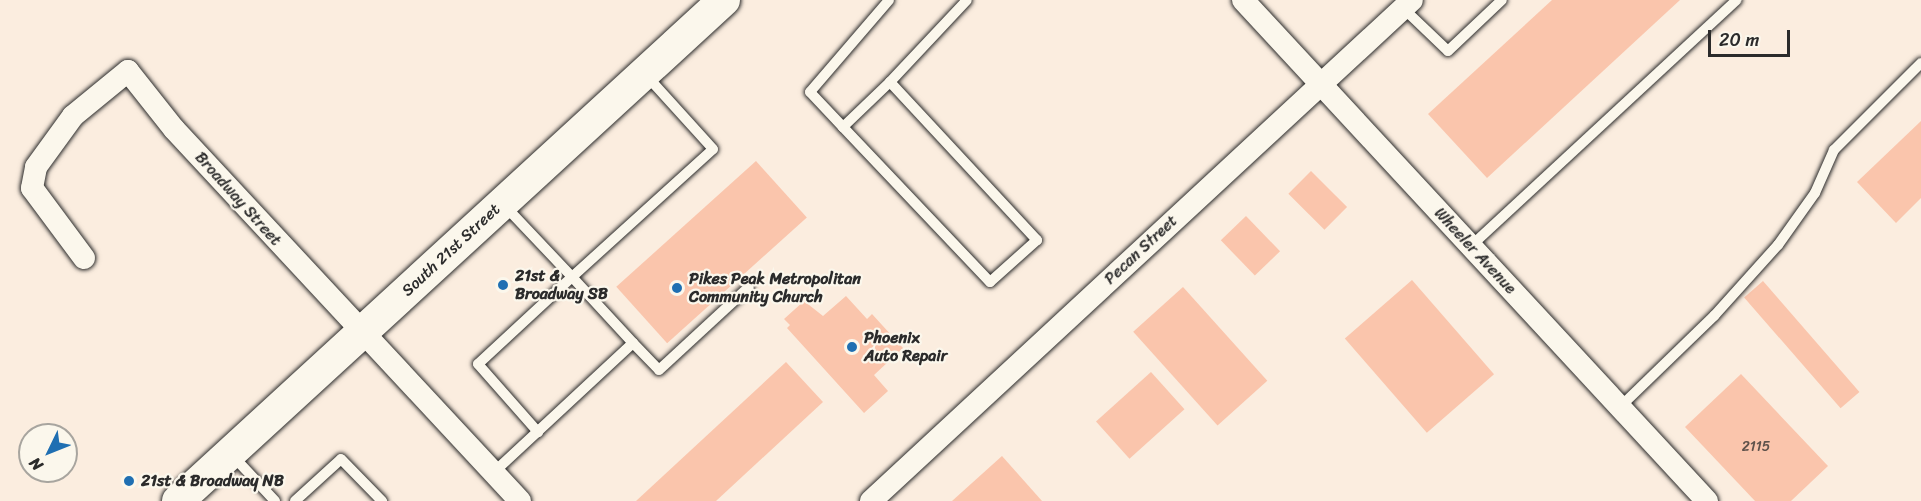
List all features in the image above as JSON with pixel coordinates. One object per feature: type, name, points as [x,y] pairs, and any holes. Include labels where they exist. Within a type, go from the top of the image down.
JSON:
[{"type":"main road","name":"South 21st Street","points":[[188,498],[230,453],[724,0]]},
{"type":"street","name":"Wheeler Avenue","points":[[1243,0],[1707,501]]},
{"type":"street","name":"Pecan Street","points":[[871,501],[1408,4]]},
{"type":"street","name":"Broadway Street","points":[[84,258],[32,188],[36,167],[73,116],[128,70],[174,129],[361,333],[520,501]]},
{"type":"lane","points":[[889,0],[810,92],[990,282],[1037,240],[890,82]]},
{"type":"lane","points":[[843,127],[890,82],[967,0]]},
{"type":"lane","points":[[1408,4],[1448,51],[1502,0]]},
{"type":"lane","points":[[1471,246],[1737,0]]},
{"type":"lane","points":[[1620,407],[1714,316],[1778,245],[1815,193],[1834,150],[1921,63]]},
{"type":"lane","points":[[538,432],[478,364],[713,149],[644,73]]},
{"type":"lane","points":[[502,203],[658,370],[749,287]]},
{"type":"lane","points":[[494,473],[633,343]]},
{"type":"lane","points":[[230,453],[275,501]]},
{"type":"lane","points":[[296,501],[341,459],[382,501]]},
{"type":"building","points":[[1552,0],[1680,0],[1487,178],[1428,114]]},
{"type":"building","points":[[1921,121],[1921,198],[1896,223],[1857,182]]},
{"type":"building","points":[[756,161],[807,217],[667,343],[616,287]]},
{"type":"building","points":[[1311,171],[1347,207],[1324,230],[1288,194]]},
{"type":"building","points":[[1246,216],[1280,251],[1255,276],[1221,240]]},
{"type":"building","points":[[1412,280],[1494,374],[1427,433],[1345,338]]},
{"type":"building","points":[[1763,281],[1859,392],[1841,408],[1744,297]]},
{"type":"building","points":[[1183,287],[1267,381],[1218,425],[1133,332]]},
{"type":"building","points":[[846,296],[867,319],[872,314],[903,348],[874,375],[888,391],[864,413],[787,328],[790,325],[784,319],[804,301],[823,316]]},
{"type":"building","points":[[786,362],[823,402],[716,501],[636,501]]},
{"type":"building","points":[[1151,372],[1184,409],[1129,459],[1096,422]]},
{"type":"building","points":[[1741,374],[1828,466],[1791,501],[1755,501],[1685,427]]},
{"type":"building","points":[[1002,456],[1042,501],[952,501]]},
{"type":"place","name":"21st & Broadway SB","points":[[503,285]]},
{"type":"place","name":"Pikes Peak Metropolitan Community Church","points":[[677,288]]},
{"type":"place","name":"Phoenix Auto Repair","points":[[852,347]]},
{"type":"place","name":"21st & Broadway NB","points":[[129,481]]}]
